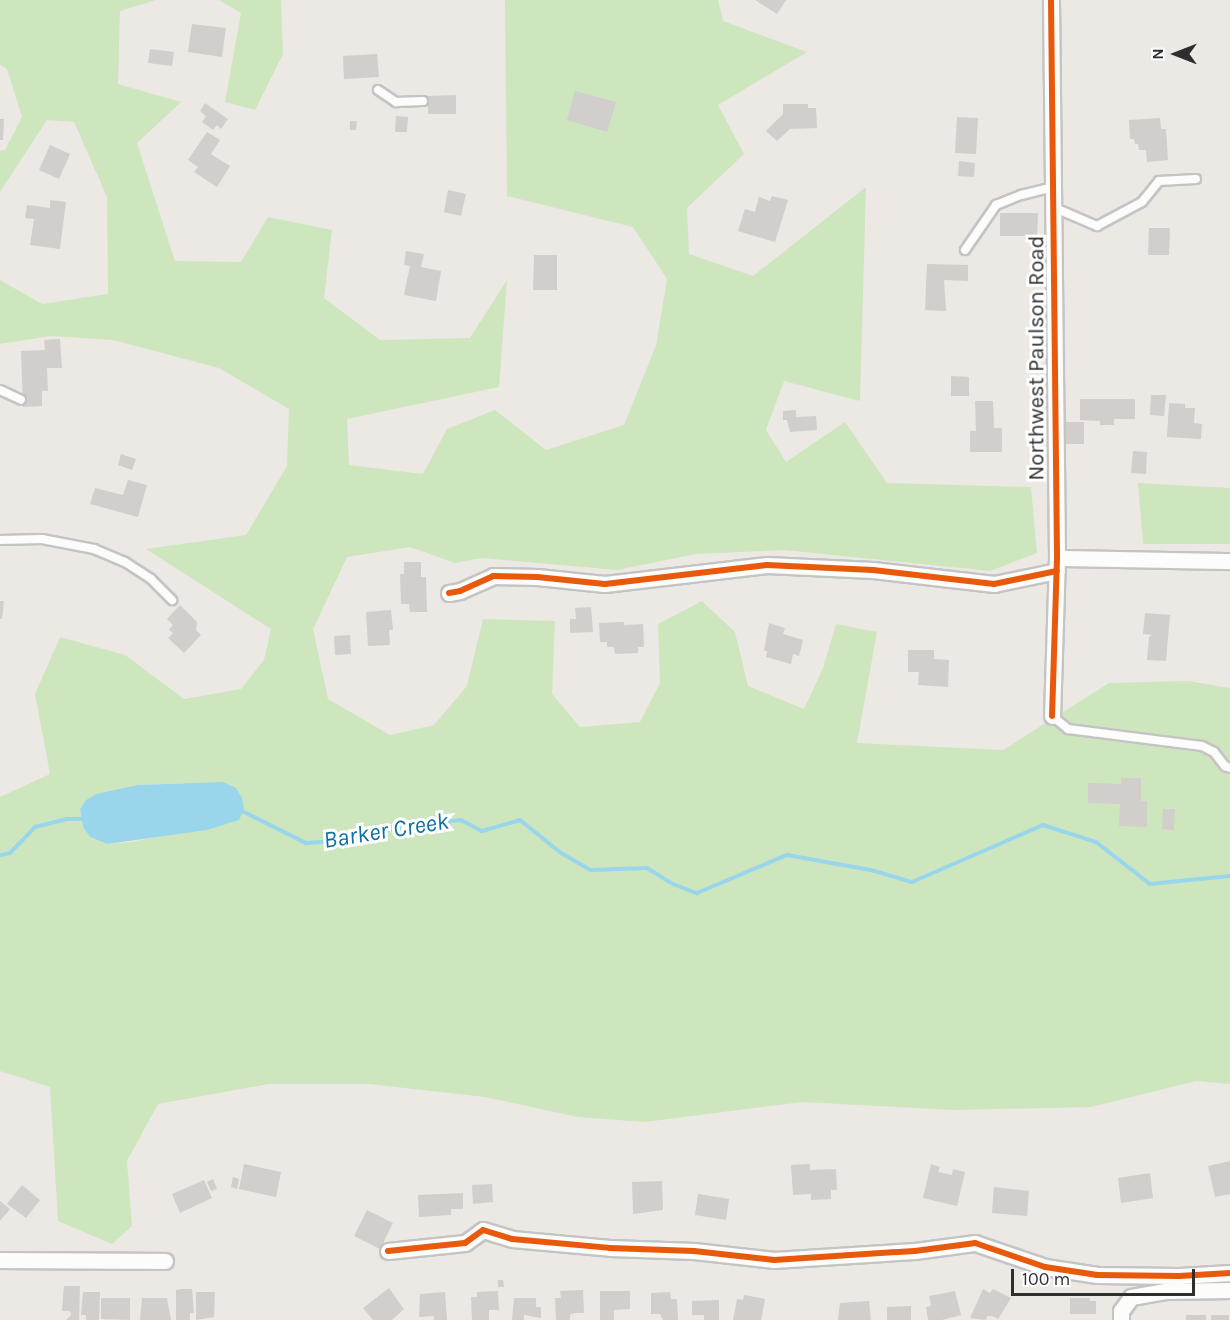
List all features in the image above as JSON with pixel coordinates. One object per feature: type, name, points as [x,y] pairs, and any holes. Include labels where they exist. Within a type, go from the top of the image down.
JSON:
[{"type":"street","name":"Northwest Paulson Road","points":[[1051,0],[1055,186],[1053,368],[1057,565],[1052,716]]},
{"type":"street","points":[[449,593],[460,591],[493,576],[537,576],[613,584],[767,565],[873,570],[994,584],[1057,565],[1230,561]]},
{"type":"street","points":[[388,1251],[465,1243],[483,1230],[512,1239],[610,1248],[694,1251],[774,1260],[915,1251],[975,1243],[1045,1267],[1097,1275],[1179,1276],[1230,1273]]},
{"type":"street","points":[[0,1260],[165,1261]]},
{"type":"street","points":[[1121,1320],[1121,1311],[1131,1297],[1166,1291],[1230,1290]]},
{"type":"lane","points":[[378,90],[396,102],[423,101]]},
{"type":"lane","points":[[1055,208],[1085,224],[1097,226],[1142,202],[1159,181],[1196,178]]},
{"type":"lane","points":[[965,250],[996,205],[1021,195],[1055,186]]},
{"type":"lane","points":[[0,390],[21,400]]},
{"type":"lane","points":[[0,540],[42,539],[94,549],[125,562],[151,579],[171,600]]},
{"type":"lane","points":[[1052,716],[1068,729],[1202,746],[1214,752],[1225,766],[1230,768]]},
{"type":"green space","points":[[0,0],[156,0],[120,11],[118,84],[181,102],[137,143],[175,261],[241,262],[268,217],[332,230],[324,298],[380,340],[470,338],[507,280],[499,387],[347,419],[349,465],[423,474],[447,429],[495,410],[546,450],[624,425],[656,345],[667,279],[633,227],[507,196],[505,0],[718,0],[723,21],[807,52],[718,105],[744,154],[687,208],[689,254],[753,276],[866,187],[860,401],[784,381],[766,430],[786,462],[845,422],[887,483],[1031,487],[1037,553],[990,571],[784,550],[696,554],[617,570],[482,558],[455,563],[410,547],[347,557],[313,629],[328,699],[390,735],[434,725],[467,686],[483,619],[555,621],[552,694],[580,727],[640,722],[660,683],[658,624],[702,601],[735,632],[748,686],[804,709],[823,668],[836,624],[877,632],[857,743],[1003,750],[1109,683],[1188,681],[1230,688],[1230,1084],[1196,1081],[1091,1107],[954,1110],[802,1102],[645,1122],[578,1117],[485,1097],[369,1084],[269,1084],[158,1104],[127,1161],[132,1226],[112,1244],[58,1221],[50,1087],[0,1071],[0,797],[50,774],[35,694],[60,637],[125,655],[184,699],[241,689],[264,660],[271,629],[146,549],[246,535],[287,466],[289,409],[219,368],[113,340],[51,336],[0,344],[0,280],[42,304],[108,294],[107,197],[74,122],[47,120],[0,192],[0,151],[5,150],[22,117],[7,69],[0,65]],"holes":[[[184,783],[239,820],[131,842],[107,844],[90,837],[83,827],[80,809],[86,800],[96,794],[137,785]]]},
{"type":"green space","points":[[219,0],[281,0],[283,54],[255,110],[225,102],[241,13]]},
{"type":"green space","points":[[1138,483],[1230,488],[1230,544],[1143,544]]},
{"type":"water","points":[[223,782],[236,788],[242,798],[244,809],[239,820],[207,830],[107,844],[90,837],[83,827],[80,809],[86,800],[96,794],[137,785]]},
{"type":"building","points":[[755,0],[786,0],[777,14]]},
{"type":"building","points":[[192,24],[226,28],[222,57],[188,52]]},
{"type":"building","points":[[150,49],[174,52],[172,66],[148,63]]},
{"type":"building","points":[[377,54],[379,77],[344,79],[343,56]]},
{"type":"building","points":[[575,91],[616,102],[607,132],[567,120]]},
{"type":"building","points":[[456,95],[456,114],[428,114],[428,96]]},
{"type":"building","points":[[205,103],[228,119],[221,129],[217,125],[213,130],[202,122],[206,116],[200,111]]},
{"type":"building","points":[[783,104],[808,104],[808,108],[816,108],[817,128],[790,129],[777,141],[766,131],[783,114]]},
{"type":"building","points":[[396,116],[408,117],[407,132],[395,132]]},
{"type":"building","points":[[957,117],[978,118],[976,154],[955,153]]},
{"type":"building","points":[[1160,118],[1161,129],[1166,129],[1168,160],[1147,162],[1146,150],[1139,150],[1134,139],[1130,139],[1129,120]]},
{"type":"building","points":[[0,119],[4,119],[3,140],[0,140]]},
{"type":"building","points":[[350,121],[357,121],[356,130],[350,130]]},
{"type":"building","points":[[207,132],[220,140],[211,154],[230,166],[217,187],[194,172],[198,167],[188,160]]},
{"type":"building","points":[[50,145],[70,154],[59,179],[39,170]]},
{"type":"building","points":[[959,161],[975,163],[974,177],[958,176]]},
{"type":"building","points":[[448,190],[466,194],[461,216],[444,212]]},
{"type":"building","points":[[772,196],[788,200],[775,242],[738,231],[745,209],[755,212],[759,197],[770,201]]},
{"type":"building","points":[[50,200],[66,202],[60,249],[30,245],[34,219],[25,218],[27,205],[50,208]]},
{"type":"building","points":[[1000,213],[1038,213],[1037,236],[1000,236]]},
{"type":"building","points":[[1149,228],[1170,228],[1169,255],[1148,255]]},
{"type":"building","points":[[406,251],[424,254],[421,267],[441,271],[436,301],[404,295],[410,266],[404,265]]},
{"type":"building","points":[[534,255],[557,255],[557,290],[533,290]]},
{"type":"building","points":[[927,264],[968,265],[968,281],[944,280],[946,311],[925,310]]},
{"type":"building","points":[[60,339],[62,368],[47,368],[48,391],[42,391],[42,406],[23,407],[21,351],[45,350],[44,340]]},
{"type":"building","points":[[951,376],[969,377],[969,396],[951,396]]},
{"type":"building","points":[[1151,395],[1166,395],[1164,416],[1150,415]]},
{"type":"building","points":[[1080,399],[1135,399],[1135,419],[1114,419],[1114,425],[1100,425],[1100,421],[1080,420]]},
{"type":"building","points":[[975,401],[993,401],[994,428],[1002,428],[1002,452],[970,452],[970,431],[976,431]]},
{"type":"building","points":[[1169,403],[1185,404],[1185,408],[1195,408],[1194,423],[1202,424],[1201,439],[1167,437]]},
{"type":"building","points":[[796,410],[796,417],[816,416],[817,430],[790,432],[787,420],[783,420],[783,411]]},
{"type":"building","points":[[1065,422],[1084,422],[1084,444],[1065,444]]},
{"type":"building","points":[[1133,451],[1147,452],[1146,474],[1131,473]]},
{"type":"building","points":[[121,454],[136,459],[132,470],[118,465]]},
{"type":"building","points":[[128,480],[147,485],[138,517],[90,504],[95,488],[123,495]]},
{"type":"building","points":[[404,562],[421,562],[421,577],[426,577],[427,612],[410,612],[409,604],[401,604],[400,574],[404,574]]},
{"type":"building","points":[[0,601],[4,601],[2,619],[0,619]]},
{"type":"building","points":[[180,605],[197,622],[196,630],[201,635],[184,653],[168,638],[173,633],[169,630],[173,625],[167,619]]},
{"type":"building","points":[[591,607],[593,632],[570,633],[570,619],[576,619],[575,608]]},
{"type":"building","points":[[391,610],[393,630],[389,630],[390,645],[368,646],[366,612]]},
{"type":"building","points":[[1145,613],[1170,615],[1166,661],[1147,660],[1149,637],[1152,635],[1143,634]]},
{"type":"building","points":[[624,622],[624,625],[643,624],[644,647],[638,647],[638,653],[615,654],[614,647],[607,647],[607,642],[600,642],[599,623]]},
{"type":"building","points":[[769,623],[785,628],[783,634],[803,640],[799,656],[793,654],[791,664],[766,657],[767,651],[764,651]]},
{"type":"building","points":[[350,635],[351,654],[335,655],[334,636]]},
{"type":"building","points":[[908,650],[934,650],[934,659],[949,660],[948,687],[918,685],[919,672],[908,672]]},
{"type":"building","points":[[1121,778],[1141,778],[1141,801],[1147,801],[1147,827],[1119,826],[1120,804],[1088,803],[1088,783],[1121,784]]},
{"type":"building","points":[[1163,809],[1175,809],[1174,830],[1162,829]]},
{"type":"building","points":[[1230,1161],[1230,1194],[1215,1197],[1208,1166]]},
{"type":"building","points":[[244,1164],[281,1172],[276,1197],[239,1189]]},
{"type":"building","points":[[810,1164],[810,1170],[836,1169],[837,1190],[831,1190],[831,1199],[811,1200],[811,1194],[793,1195],[791,1165]]},
{"type":"building","points":[[931,1164],[940,1167],[938,1172],[952,1175],[953,1169],[965,1172],[957,1206],[923,1198]]},
{"type":"building","points":[[1150,1173],[1153,1198],[1121,1203],[1118,1178]]},
{"type":"building","points":[[233,1177],[239,1179],[237,1189],[231,1187]]},
{"type":"building","points":[[213,1179],[217,1189],[211,1191],[207,1182]]},
{"type":"building","points":[[204,1180],[212,1198],[180,1213],[172,1194]]},
{"type":"building","points":[[662,1181],[663,1210],[633,1214],[632,1182]]},
{"type":"building","points":[[492,1184],[493,1202],[473,1204],[472,1185]]},
{"type":"building","points":[[22,1185],[40,1200],[26,1218],[7,1204]]},
{"type":"building","points":[[994,1187],[1029,1191],[1027,1216],[992,1213]]},
{"type":"building","points":[[463,1193],[463,1209],[451,1209],[451,1215],[419,1217],[418,1195]]},
{"type":"building","points":[[698,1194],[729,1199],[726,1220],[695,1215]]},
{"type":"building","points":[[0,1201],[10,1209],[0,1221]]},
{"type":"building","points":[[367,1210],[393,1223],[380,1249],[354,1236]]},
{"type":"building","points":[[498,1280],[503,1280],[504,1287],[498,1287]]},
{"type":"building","points":[[64,1286],[80,1286],[79,1320],[66,1320],[71,1315],[70,1311],[62,1311]]},
{"type":"building","points":[[389,1288],[404,1309],[392,1320],[373,1320],[363,1308]]},
{"type":"building","points":[[192,1289],[194,1313],[190,1313],[190,1320],[176,1320],[176,1290]]},
{"type":"building","points":[[983,1289],[990,1293],[993,1289],[1011,1298],[998,1319],[992,1316],[987,1316],[986,1320],[970,1318]]},
{"type":"building","points":[[583,1290],[584,1313],[570,1315],[570,1320],[556,1320],[555,1298],[561,1298],[560,1291]]},
{"type":"building","points":[[498,1291],[499,1310],[489,1310],[489,1320],[472,1320],[471,1297],[477,1297],[477,1292]]},
{"type":"building","points":[[600,1291],[630,1291],[630,1309],[614,1310],[614,1320],[600,1320]]},
{"type":"building","points":[[955,1291],[961,1315],[942,1320],[928,1320],[926,1307],[931,1306],[929,1296]]},
{"type":"building","points":[[83,1292],[100,1292],[99,1320],[86,1320],[86,1315],[81,1315]]},
{"type":"building","points":[[196,1292],[215,1292],[214,1317],[196,1320]]},
{"type":"building","points":[[445,1292],[447,1320],[434,1320],[434,1316],[419,1317],[420,1294]]},
{"type":"building","points":[[670,1292],[671,1299],[677,1299],[678,1320],[663,1320],[660,1314],[651,1314],[651,1293]]},
{"type":"building","points":[[744,1295],[765,1299],[761,1320],[733,1320],[737,1299],[743,1300]]},
{"type":"building","points":[[101,1298],[130,1298],[130,1320],[101,1319]]},
{"type":"building","points":[[142,1298],[167,1298],[171,1320],[140,1320]]},
{"type":"building","points":[[514,1298],[536,1298],[536,1307],[541,1307],[541,1318],[524,1315],[524,1320],[512,1320]]},
{"type":"building","points":[[1070,1298],[1090,1298],[1090,1301],[1096,1301],[1096,1314],[1070,1314]]},
{"type":"building","points":[[719,1300],[719,1320],[704,1320],[704,1315],[692,1315],[692,1301]]},
{"type":"building","points":[[869,1301],[871,1320],[838,1320],[840,1303]]},
{"type":"building","points":[[911,1306],[911,1320],[887,1320],[887,1307]]},
{"type":"building","points":[[1186,1315],[1206,1315],[1206,1320],[1186,1320]]},
{"type":"building","points":[[1211,1315],[1229,1315],[1229,1320],[1211,1320]]},
{"type":"waterway","name":"Barker Creek","points":[[240,810],[306,843],[348,840],[401,827],[461,820],[482,831],[520,820],[561,853],[591,870],[647,868],[673,884],[697,893],[787,855],[871,870],[912,882],[1043,825],[1096,842],[1150,884],[1230,876]]},
{"type":"waterway","name":"Barker Creek","points":[[0,855],[10,853],[35,827],[66,819],[86,819]]},
{"type":"cycle path","points":[[1051,0],[1057,558],[1052,716]]},
{"type":"cycle path","points":[[449,593],[460,591],[493,576],[537,577],[605,584],[767,565],[873,570],[994,584],[1057,571]]},
{"type":"cycle path","points":[[388,1251],[465,1243],[483,1230],[512,1239],[610,1248],[694,1251],[774,1260],[915,1251],[975,1243],[1045,1267],[1097,1275],[1179,1276],[1230,1273]]}]
